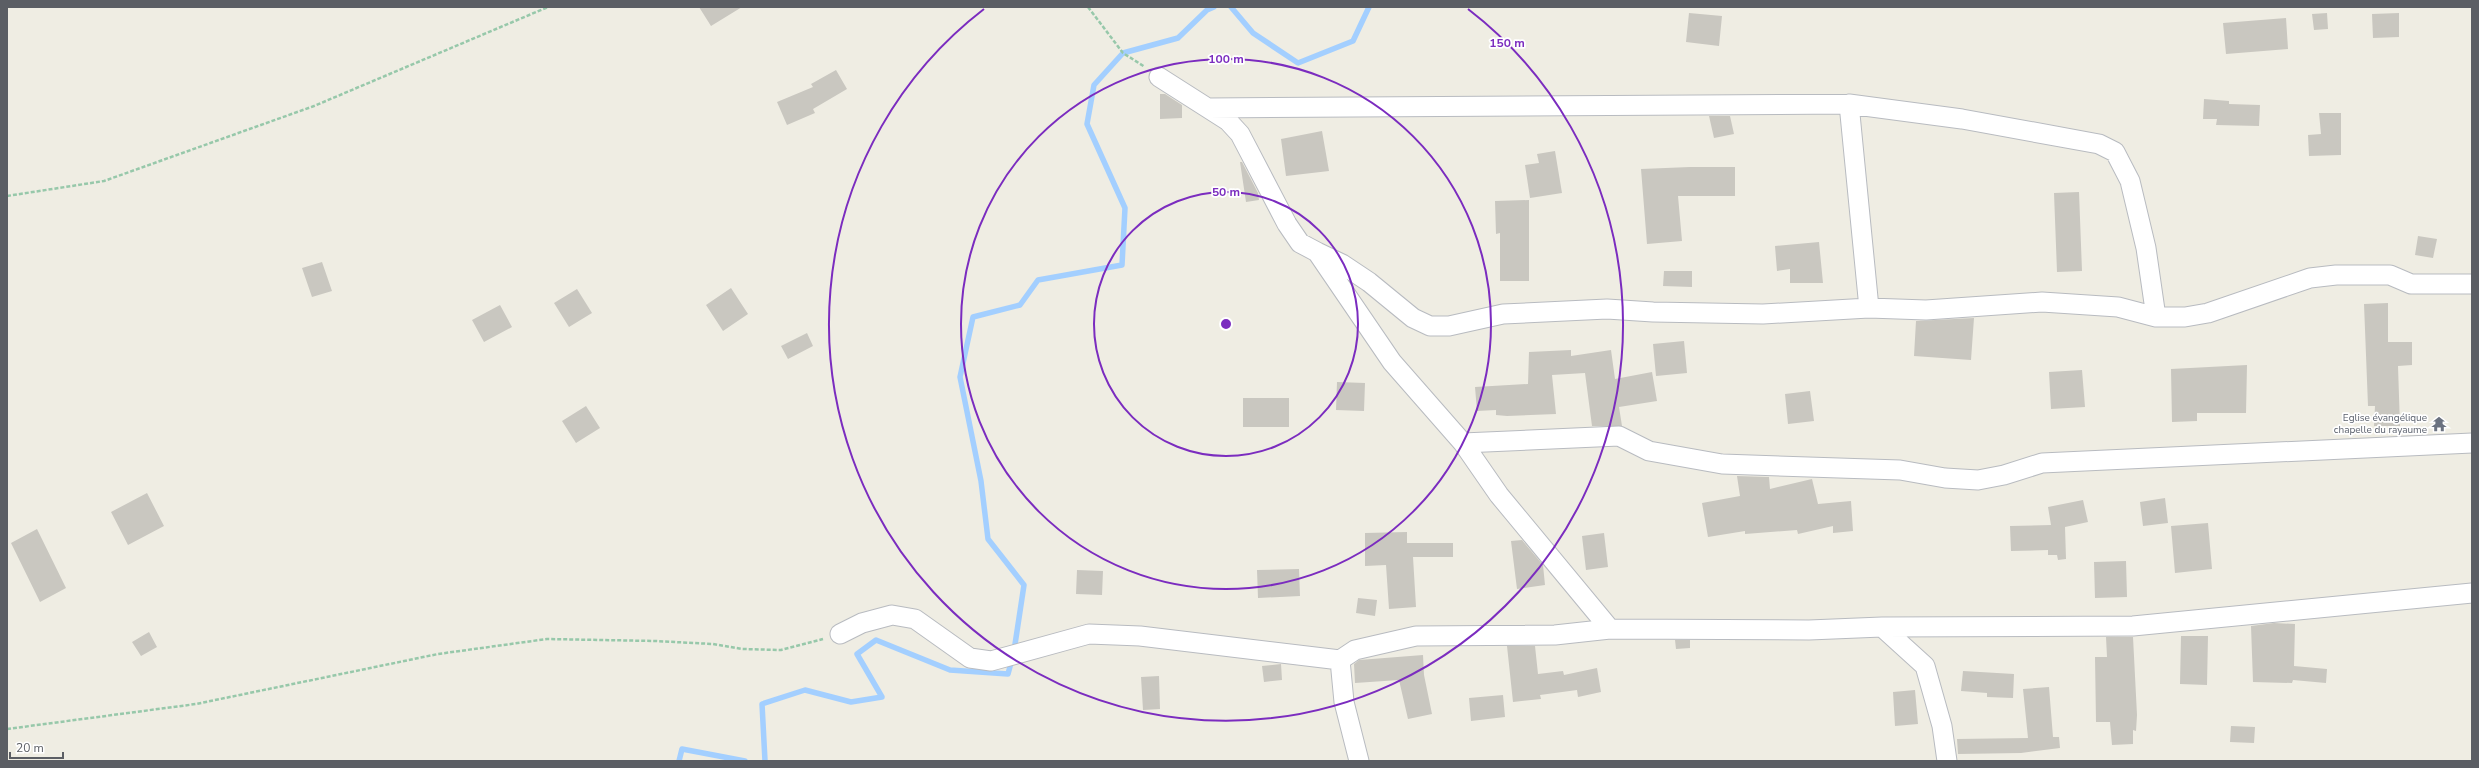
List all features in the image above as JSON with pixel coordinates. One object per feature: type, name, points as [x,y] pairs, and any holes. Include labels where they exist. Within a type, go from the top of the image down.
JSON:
[{"type":"street","points":[[1159,77],[1228,121],[1240,134],[1287,224],[1300,243],[1342,264],[1369,282],[1413,318],[1430,326],[1450,326],[1503,314],[1607,309],[1654,312],[1763,314],[1869,308],[1926,310],[2042,302],[2118,307],[2156,317],[2208,313],[2310,278],[2336,275],[2390,275],[2411,284],[2472,284]]},
{"type":"street","points":[[1209,108],[1850,104],[1970,121],[2099,144],[2116,152],[2130,181],[2146,248],[2156,317]]},
{"type":"street","points":[[1850,104],[1869,308]]},
{"type":"street","points":[[1317,252],[1392,362],[1463,443],[1499,495],[1610,629]]},
{"type":"street","points":[[1463,443],[1579,436],[1619,436],[1649,450],[1722,464],[1900,470],[1945,478],[1978,480],[2004,475],[2042,463],[2472,443]]},
{"type":"street","points":[[840,634],[862,623],[892,615],[915,619],[970,658],[991,661],[1089,634],[1140,636],[1340,660],[1355,650],[1416,636],[1555,635],[1610,629],[1809,630],[1882,627],[2133,626],[2472,593]]},
{"type":"street","points":[[1882,627],[1925,666],[1942,726],[1947,761]]},
{"type":"street","points":[[1340,660],[1344,702],[1359,761]]},
{"type":"path","points":[[7,196],[104,181],[314,106],[548,7]]},
{"type":"path","points":[[1088,7],[1123,53],[1159,77]]},
{"type":"path","points":[[7,729],[196,704],[438,654],[547,640],[656,641],[713,644],[742,649],[781,650],[840,634]]},
{"type":"building","points":[[699,7],[742,7],[711,26]]},
{"type":"building","points":[[1689,13],[1722,16],[1719,46],[1686,42]]},
{"type":"building","points":[[2327,13],[2328,29],[2314,30],[2312,14]]},
{"type":"building","points":[[2399,13],[2399,37],[2373,38],[2372,14]]},
{"type":"building","points":[[2286,18],[2288,49],[2226,54],[2223,23]]},
{"type":"building","points":[[836,70],[847,89],[813,109],[815,113],[787,125],[777,102],[813,87],[811,84]]},
{"type":"building","points":[[1160,94],[1165,94],[1182,105],[1182,118],[1160,119]]},
{"type":"building","points":[[2204,99],[2229,101],[2229,104],[2260,105],[2259,126],[2216,125],[2217,119],[2203,119]]},
{"type":"building","points":[[2319,113],[2341,113],[2341,155],[2309,156],[2308,135],[2321,134]]},
{"type":"building","points":[[1709,116],[1730,116],[1734,134],[1714,138]]},
{"type":"building","points":[[1322,131],[1329,171],[1286,176],[1281,139]]},
{"type":"building","points":[[1555,151],[1562,193],[1530,198],[1525,165],[1539,163],[1537,154]]},
{"type":"building","points":[[1240,162],[1242,162],[1258,193],[1259,200],[1246,202]]},
{"type":"building","points":[[1735,167],[1735,196],[1678,196],[1682,241],[1647,244],[1641,169]]},
{"type":"building","points":[[2079,192],[2082,271],[2057,272],[2054,193]]},
{"type":"building","points":[[1529,200],[1529,281],[1500,281],[1500,233],[1496,234],[1495,201]]},
{"type":"building","points":[[2418,236],[2437,239],[2433,258],[2415,255]]},
{"type":"building","points":[[1819,242],[1823,283],[1790,283],[1790,269],[1777,271],[1775,246]]},
{"type":"building","points":[[322,262],[332,291],[312,297],[302,268]]},
{"type":"building","points":[[1664,271],[1692,271],[1692,287],[1663,286]]},
{"type":"building","points":[[731,288],[748,314],[723,331],[706,305]]},
{"type":"building","points":[[577,289],[592,313],[569,327],[554,303]]},
{"type":"building","points":[[2388,303],[2388,342],[2412,342],[2412,365],[2398,366],[2400,426],[2374,426],[2375,406],[2368,406],[2364,304]]},
{"type":"building","points":[[500,305],[512,327],[484,342],[472,320]]},
{"type":"building","points":[[1974,318],[1971,360],[1914,356],[1916,321]]},
{"type":"building","points":[[807,333],[813,346],[788,359],[781,346]]},
{"type":"building","points":[[1684,341],[1687,373],[1656,376],[1653,344]]},
{"type":"building","points":[[1571,350],[1571,356],[1611,350],[1615,379],[1652,372],[1657,401],[1619,407],[1622,426],[1592,426],[1585,373],[1552,375],[1556,414],[1507,416],[1496,415],[1496,410],[1477,411],[1475,387],[1528,384],[1529,352]]},
{"type":"building","points":[[2247,365],[2246,413],[2197,413],[2197,421],[2172,422],[2171,369]]},
{"type":"building","points":[[2082,370],[2085,407],[2051,409],[2049,372]]},
{"type":"building","points":[[1337,382],[1365,383],[1364,411],[1336,410]]},
{"type":"building","points":[[1810,391],[1814,421],[1788,424],[1785,394]]},
{"type":"building","points":[[1243,398],[1289,398],[1289,427],[1243,427]]},
{"type":"building","points":[[586,406],[600,428],[576,443],[562,421]]},
{"type":"building","points":[[1737,476],[1769,477],[1770,489],[1812,479],[1818,504],[1851,501],[1853,531],[1833,533],[1833,526],[1798,534],[1797,530],[1745,534],[1745,531],[1708,537],[1702,503],[1740,496]]},
{"type":"building","points":[[147,493],[164,526],[128,545],[111,512]]},
{"type":"building","points":[[2165,498],[2168,523],[2143,526],[2140,502]]},
{"type":"building","points":[[2083,500],[2088,522],[2065,527],[2066,559],[2058,560],[2057,555],[2048,555],[2048,550],[2011,551],[2010,526],[2051,525],[2048,507]]},
{"type":"building","points":[[2208,523],[2212,569],[2175,573],[2171,526]]},
{"type":"building","points":[[37,529],[66,588],[40,602],[11,543]]},
{"type":"building","points":[[1407,532],[1407,543],[1453,543],[1453,557],[1413,557],[1416,607],[1389,609],[1386,565],[1365,566],[1365,533]]},
{"type":"building","points":[[1604,533],[1608,567],[1586,570],[1582,536]]},
{"type":"building","points":[[1522,540],[1543,565],[1545,585],[1517,589],[1511,541]]},
{"type":"building","points":[[2126,561],[2127,597],[2095,598],[2094,562]]},
{"type":"building","points":[[1299,569],[1300,596],[1258,598],[1257,570]]},
{"type":"building","points":[[1077,570],[1103,571],[1102,595],[1076,594]]},
{"type":"building","points":[[1358,598],[1377,600],[1375,616],[1356,613]]},
{"type":"building","points":[[2274,623],[2295,624],[2294,666],[2327,669],[2326,683],[2293,680],[2292,683],[2253,682],[2251,626]]},
{"type":"building","points":[[149,632],[157,647],[141,656],[132,642]]},
{"type":"building","points":[[2181,636],[2208,636],[2207,685],[2180,684]]},
{"type":"building","points":[[2106,637],[2133,637],[2137,715],[2136,731],[2133,730],[2133,744],[2112,745],[2110,722],[2096,722],[2095,657],[2107,657]]},
{"type":"building","points":[[1675,640],[1690,640],[1690,648],[1676,649]]},
{"type":"building","points":[[1507,646],[1535,646],[1538,674],[1563,671],[1564,675],[1597,668],[1601,692],[1578,697],[1577,690],[1540,695],[1541,699],[1513,702]]},
{"type":"building","points":[[1423,655],[1424,675],[1432,714],[1408,719],[1399,680],[1355,683],[1354,664],[1359,660]]},
{"type":"building","points":[[1281,664],[1282,680],[1264,682],[1262,666]]},
{"type":"building","points":[[1963,671],[2014,674],[2013,698],[1987,697],[1987,693],[1961,691]]},
{"type":"building","points":[[1159,676],[1160,709],[1143,710],[1141,677]]},
{"type":"building","points":[[2049,687],[2053,737],[2059,737],[2060,748],[2021,753],[1958,754],[1957,739],[2028,738],[2023,689]]},
{"type":"building","points":[[1915,690],[1918,724],[1895,726],[1893,692]]},
{"type":"building","points":[[1503,695],[1505,717],[1471,721],[1469,698]]},
{"type":"building","points":[[2231,726],[2255,727],[2254,743],[2230,742]]},
{"type":"waterway","points":[[1014,651],[1024,585],[988,539],[981,481],[960,377],[973,317],[1020,305],[1038,280],[1122,265],[1125,208],[1087,124],[1094,85],[1123,53],[1178,38],[1207,10],[1214,7]]},
{"type":"waterway","points":[[1231,7],[1253,33],[1298,63],[1353,41],[1369,7]]},
{"type":"waterway","points":[[765,761],[762,704],[805,690],[851,702],[882,697],[857,654],[876,640],[950,670],[1008,674],[1012,659]]},
{"type":"waterway","points":[[679,761],[682,749],[745,761]]},
{"type":"place","name":"Eglise évangélique chapelle du rayaume","points":[[2439,424]]}]
